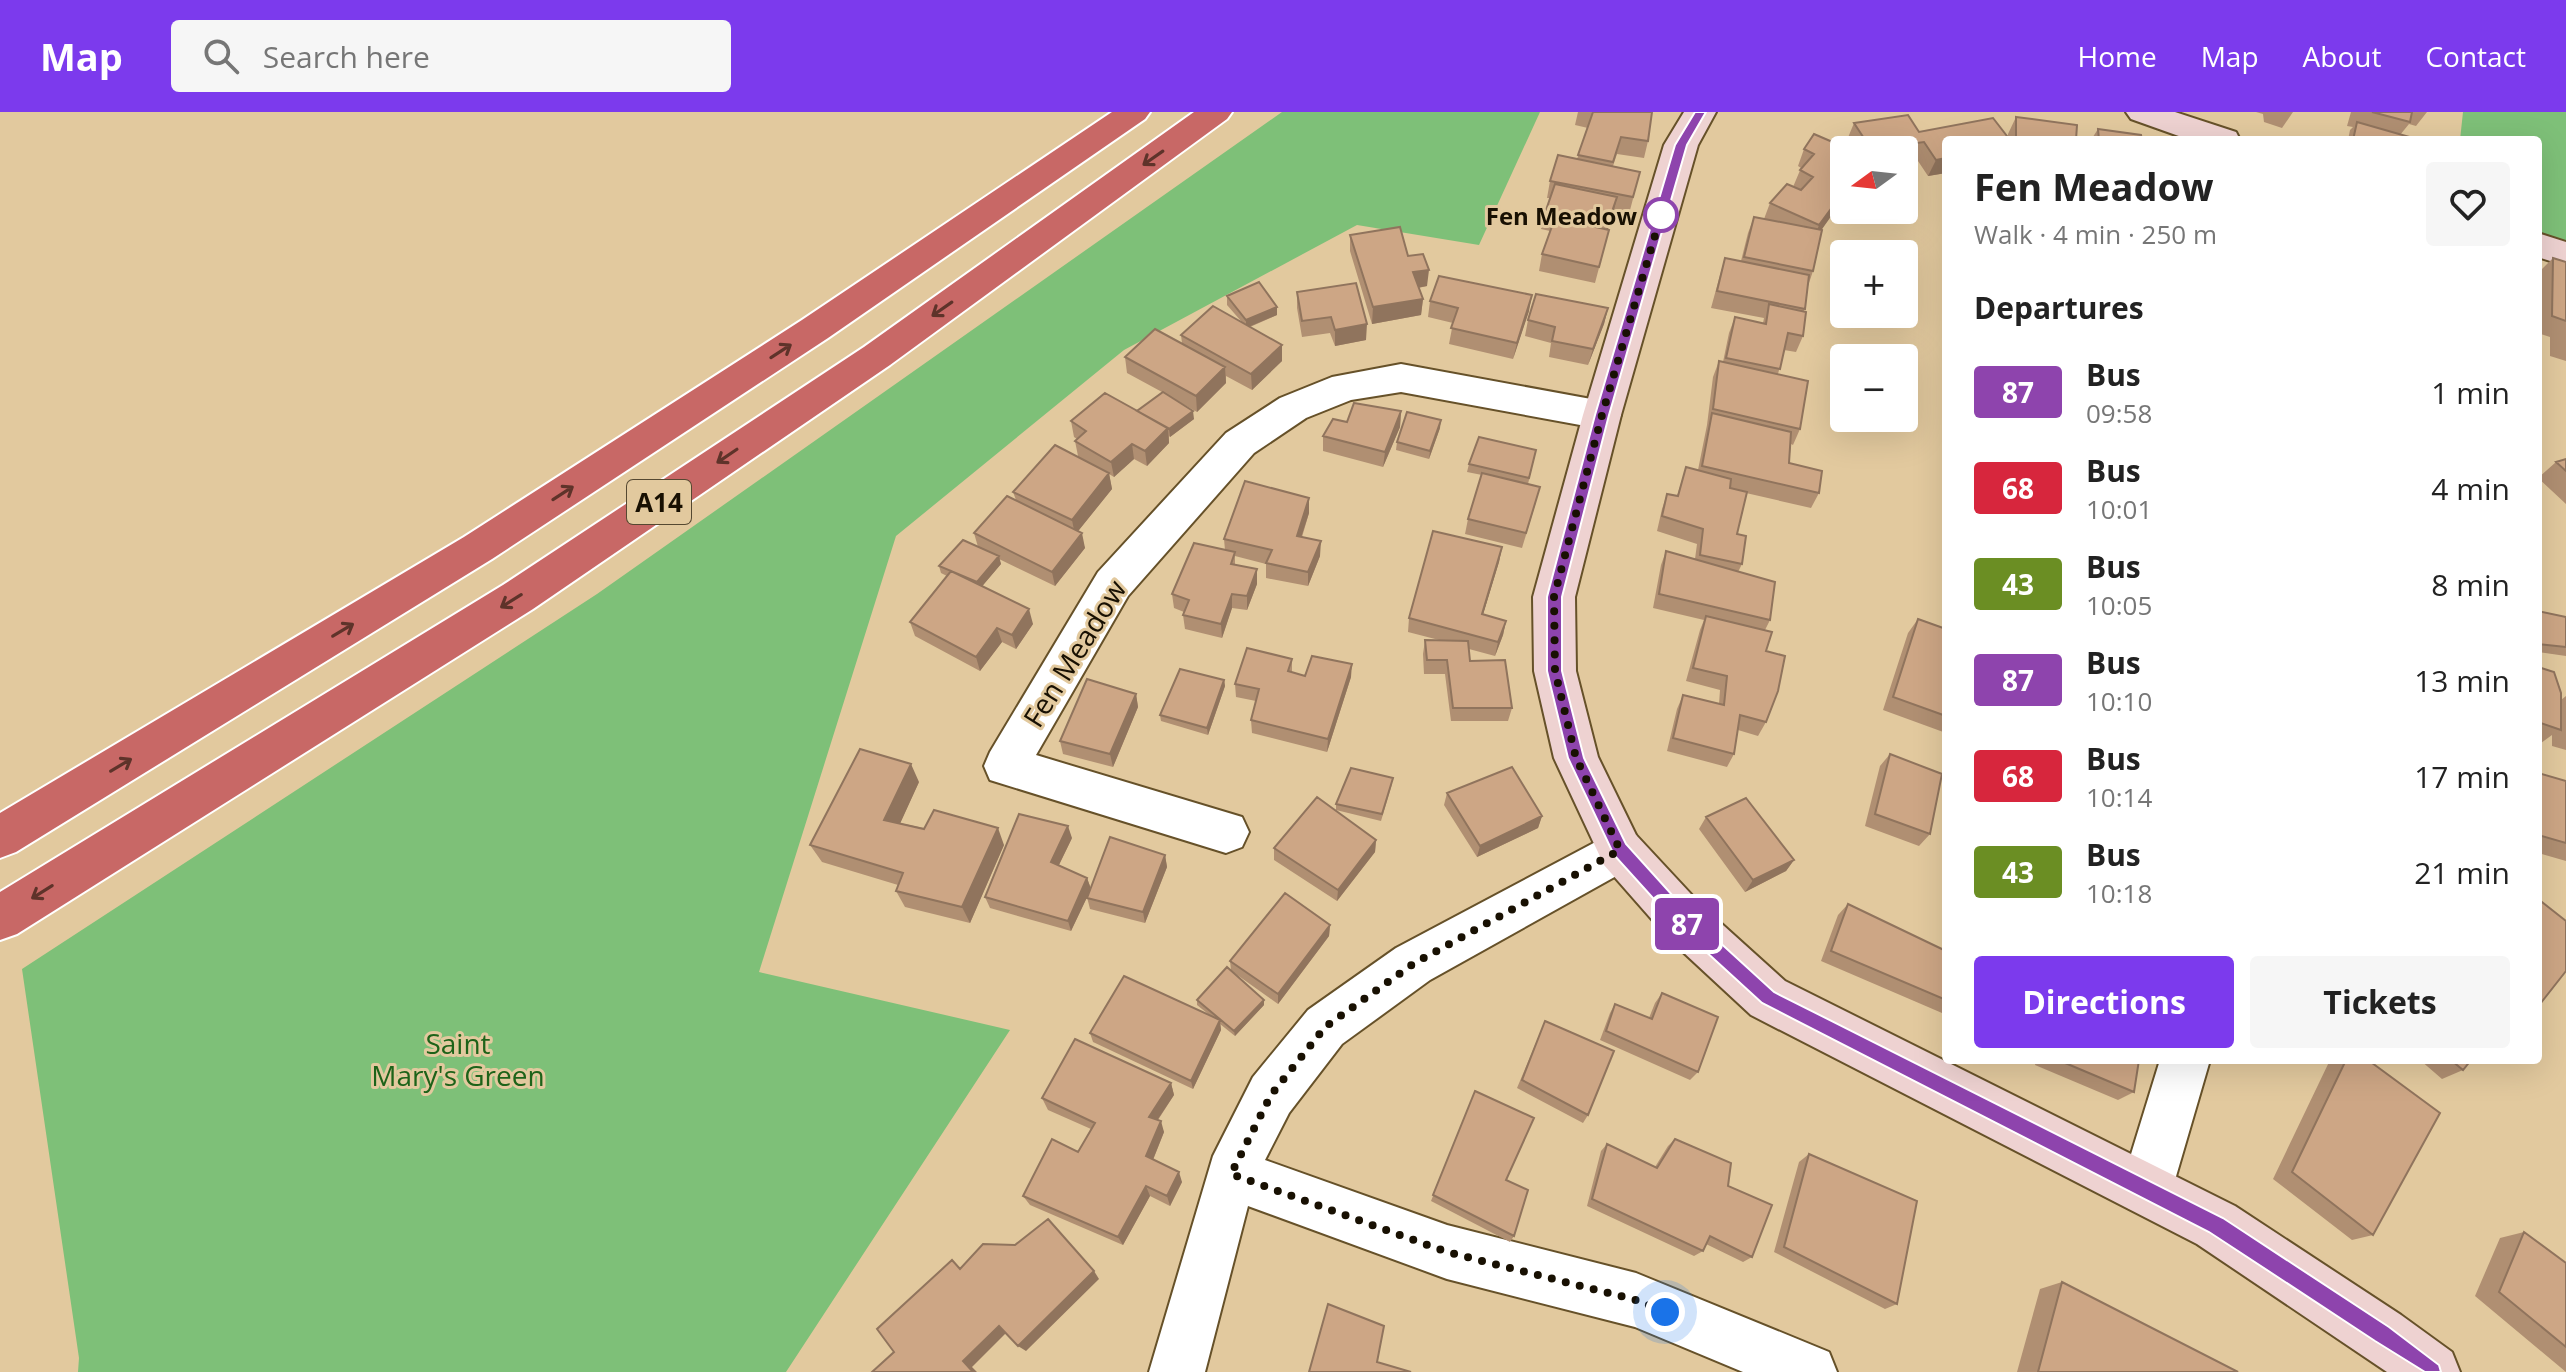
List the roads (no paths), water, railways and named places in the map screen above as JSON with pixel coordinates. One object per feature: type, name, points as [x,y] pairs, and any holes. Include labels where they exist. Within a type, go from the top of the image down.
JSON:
[{"type":"highway","name":"A14","points":[[0,837],[478,548],[815,329],[1134,112]]},
{"type":"highway","name":"A14","points":[[0,918],[518,597],[877,356],[1216,112]]},
{"type":"street","points":[[1700,112],[1681,145],[1602,415],[1554,597],[1555,671],[1576,758],[1620,850],[1686,923],[1768,998],[2216,1225],[2382,1334],[2432,1372]]},
{"type":"street","points":[[2142,112],[2212,136]]},
{"type":"street","points":[[2542,246],[2566,254]]},
{"type":"street","name":"Fen Meadow","points":[[1226,832],[1006,766],[1113,584],[1240,443],[1293,408],[1345,387],[1401,378],[1602,415]]},
{"type":"street","points":[[1177,1372],[1231,1174],[1271,1095],[1325,1027],[1413,964],[1620,850]]},
{"type":"street","points":[[2146,1190],[2184,1064]]},
{"type":"street","points":[[1231,1174],[1447,1252],[1636,1300],[1809,1372]]},
{"type":"place","name":"Fen Meadow","points":[[1661,215]]},
{"type":"park label","name":"Saint Mary's Green","points":[[458,1059]]}]
